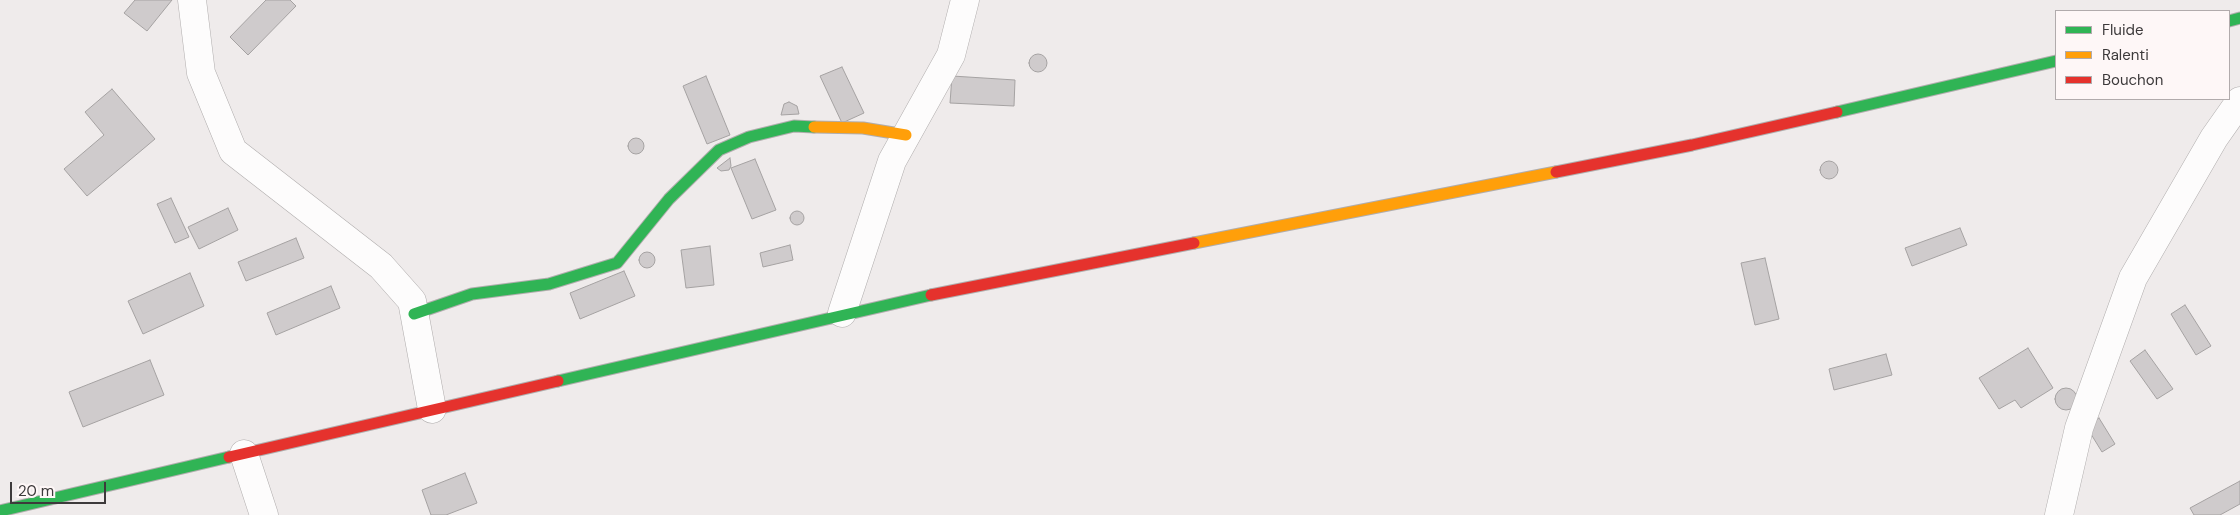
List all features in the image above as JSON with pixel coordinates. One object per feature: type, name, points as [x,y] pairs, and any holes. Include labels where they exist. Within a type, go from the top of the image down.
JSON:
[{"type":"street","points":[[192,0],[201,73],[233,151],[381,266],[412,301],[432,410]]},
{"type":"street","points":[[842,314],[892,161],[951,55],[966,0]]},
{"type":"street","points":[[0,511],[842,314],[1692,145],[2055,61]]},
{"type":"street","points":[[2059,515],[2079,428],[2133,278],[2214,138],[2240,101]]},
{"type":"street","points":[[414,314],[472,294],[549,284],[617,263],[668,199],[719,150],[749,137],[794,126],[864,128],[906,135]]},
{"type":"street","points":[[244,454],[264,515]]},
{"type":"building","points":[[135,0],[172,0],[147,31],[124,13]]},
{"type":"building","points":[[266,0],[290,0],[296,6],[248,55],[230,37]]},
{"type":"building","points":[[1034,54],[1042,54],[1047,59],[1045,70],[1034,72],[1029,67],[1029,59]]},
{"type":"building","points":[[842,67],[864,113],[842,123],[820,76]]},
{"type":"building","points":[[706,76],[730,135],[707,144],[683,86]]},
{"type":"building","points":[[952,76],[1015,80],[1014,106],[950,103]]},
{"type":"building","points":[[112,89],[155,139],[87,196],[64,169],[104,135],[85,112]]},
{"type":"building","points":[[789,102],[797,106],[799,114],[781,115],[784,104]]},
{"type":"building","points":[[633,138],[639,138],[644,143],[642,152],[633,154],[628,149],[628,143]]},
{"type":"building","points":[[730,158],[731,166],[729,170],[721,171],[717,168]]},
{"type":"building","points":[[755,159],[776,210],[752,219],[731,168]]},
{"type":"building","points":[[1829,161],[1835,164],[1838,170],[1835,176],[1829,179],[1823,176],[1820,170],[1823,164]]},
{"type":"building","points":[[171,198],[189,237],[175,243],[157,204]]},
{"type":"building","points":[[228,208],[238,230],[199,249],[188,227]]},
{"type":"building","points":[[794,211],[800,211],[804,218],[800,225],[794,225],[790,221],[790,215]]},
{"type":"building","points":[[1960,228],[1967,245],[1912,266],[1905,248]]},
{"type":"building","points":[[296,238],[304,258],[246,281],[238,262]]},
{"type":"building","points":[[790,245],[793,260],[763,267],[760,253]]},
{"type":"building","points":[[710,246],[714,285],[686,288],[681,250]]},
{"type":"building","points":[[647,252],[655,260],[647,268],[639,260]]},
{"type":"building","points":[[1765,258],[1779,319],[1755,325],[1741,263]]},
{"type":"building","points":[[624,271],[635,296],[580,319],[570,293]]},
{"type":"building","points":[[190,273],[204,306],[143,334],[128,301]]},
{"type":"building","points":[[331,286],[340,308],[276,335],[267,313]]},
{"type":"building","points":[[2185,305],[2211,346],[2196,355],[2171,314]]},
{"type":"building","points":[[2028,348],[2053,388],[2021,408],[2015,400],[1999,409],[1979,378]]},
{"type":"building","points":[[2145,350],[2173,389],[2157,399],[2130,361]]},
{"type":"building","points":[[1886,354],[1892,375],[1834,390],[1829,369]]},
{"type":"building","points":[[150,360],[164,395],[83,427],[69,392]]},
{"type":"building","points":[[2066,388],[2074,391],[2077,399],[2074,407],[2066,410],[2058,407],[2055,399],[2058,391]]},
{"type":"building","points":[[2099,418],[2115,444],[2102,452],[2086,426]]},
{"type":"building","points":[[465,473],[477,503],[446,515],[431,515],[422,490]]},
{"type":"building","points":[[2240,481],[2240,504],[2220,515],[2194,515],[2190,508]]},
{"type":"traffic: fast","points":[[2230,21],[2240,18]]},
{"type":"traffic: fast","points":[[1837,112],[2055,61]]},
{"type":"traffic: fast","points":[[414,314],[472,294],[549,284],[617,263],[669,199],[719,150],[749,137],[794,126],[814,127]]},
{"type":"traffic: fast","points":[[558,381],[931,295]]},
{"type":"traffic: fast","points":[[0,511],[229,457]]},
{"type":"traffic: slow","points":[[814,127],[863,128],[906,135]]},
{"type":"traffic: slow","points":[[1194,243],[1556,172]]},
{"type":"traffic: jam","points":[[1556,172],[1692,145],[1837,112]]},
{"type":"traffic: jam","points":[[931,295],[1194,243]]},
{"type":"traffic: jam","points":[[229,457],[558,381]]}]
